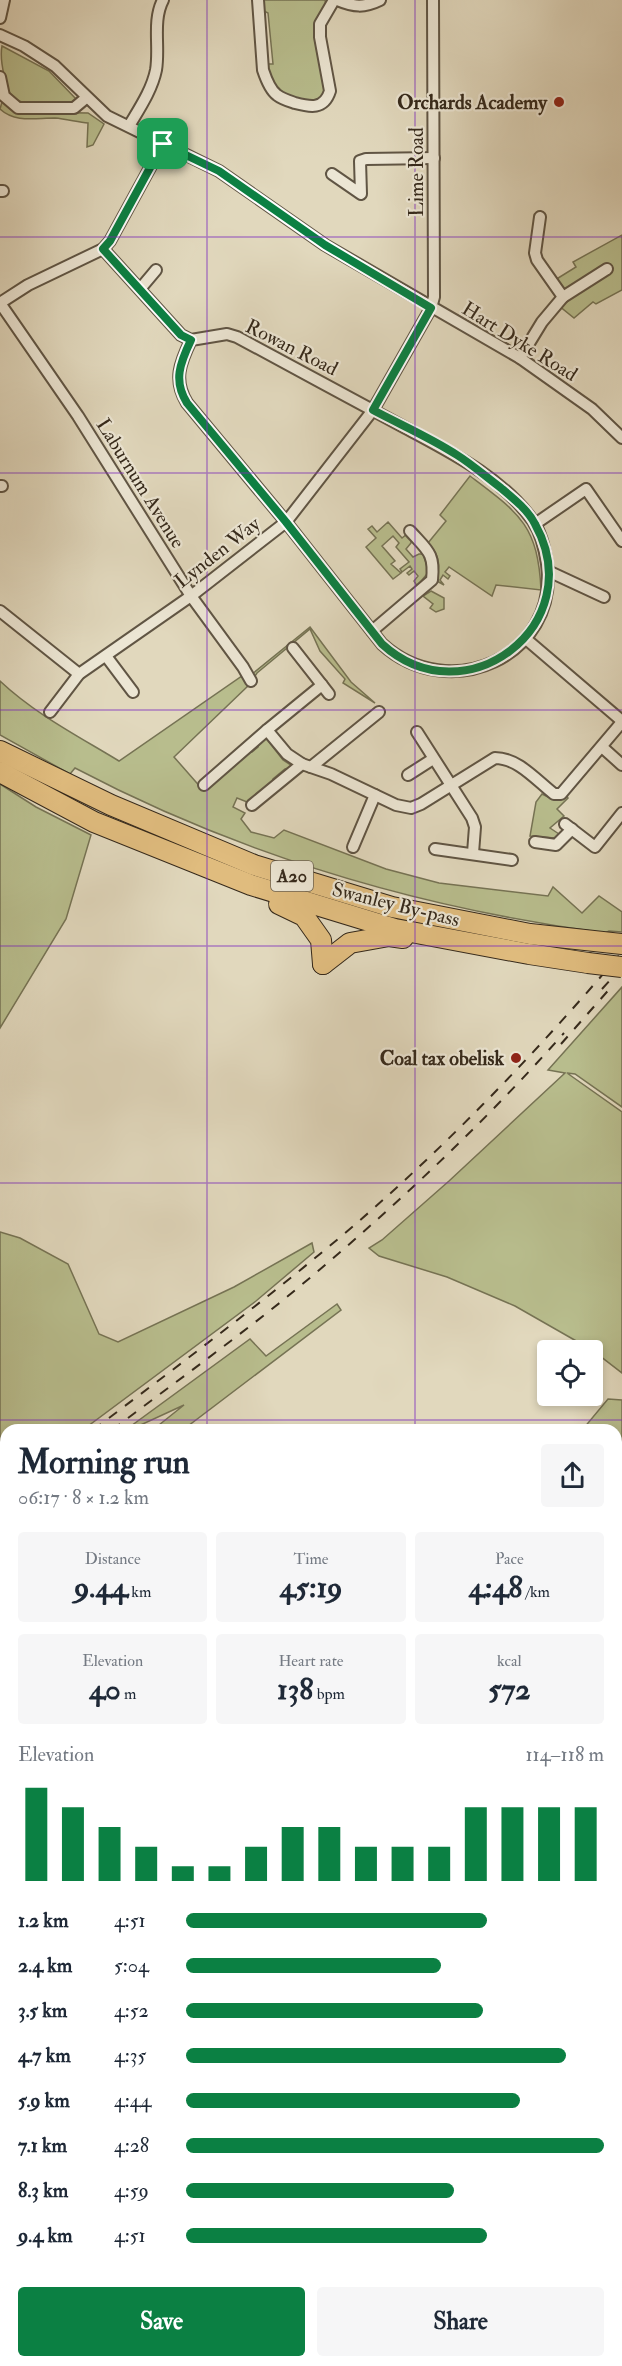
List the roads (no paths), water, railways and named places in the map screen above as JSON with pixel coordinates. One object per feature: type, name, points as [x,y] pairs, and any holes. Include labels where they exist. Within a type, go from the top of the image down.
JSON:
[{"type":"highway","name":"Swanley By-pass","points":[[0,751],[111,805],[254,865],[393,907],[530,934],[613,943]]},
{"type":"highway","name":"Swanley By-pass","points":[[0,772],[94,822],[251,885],[395,929],[581,962]]},
{"type":"highway","points":[[172,853],[304,916],[321,940],[323,964],[350,943],[390,936],[545,963],[581,962]]},
{"type":"highway","name":"A20","points":[[581,962],[622,967]]},
{"type":"street","points":[[0,18],[4,0]]},
{"type":"street","points":[[129,126],[156,72],[157,15],[163,0]]},
{"type":"street","points":[[258,0],[266,79],[275,94],[283,99],[314,107],[322,104],[330,91],[320,24],[336,0],[358,7],[380,0]]},
{"type":"street","name":"Lime Road","points":[[431,308],[434,297],[433,0]]},
{"type":"street","name":"Hart Dyke Road","points":[[0,35],[24,46],[55,66],[86,98],[108,116],[219,171],[325,245],[520,358],[592,409],[622,438]]},
{"type":"street","points":[[0,77],[4,96],[18,108],[74,108],[86,98]]},
{"type":"street","points":[[0,303],[28,285],[103,249],[110,241],[163,144]]},
{"type":"street","points":[[332,174],[361,194],[360,161],[434,158]]},
{"type":"street","points":[[540,218],[537,260],[563,297]]},
{"type":"street","points":[[103,249],[181,335],[191,340],[178,374],[181,393],[382,644],[403,660],[422,669],[441,672],[463,671],[501,658],[526,639],[545,604],[548,571],[544,546],[535,524],[586,489],[622,541]]},
{"type":"street","points":[[520,358],[542,322],[563,297],[607,269]]},
{"type":"street","points":[[140,289],[156,270]]},
{"type":"street","name":"Laburnum Avenue","points":[[0,303],[78,416],[190,596],[251,681]]},
{"type":"street","name":"Lynden Way","points":[[50,712],[79,674],[190,596],[286,522],[373,410],[431,308]]},
{"type":"street","name":"Rowan Road","points":[[191,340],[227,334],[237,338],[456,454],[515,501],[535,524]]},
{"type":"street","points":[[613,427],[622,419]]},
{"type":"street","points":[[372,631],[432,580],[434,564],[429,552],[410,531]]},
{"type":"street","points":[[548,571],[604,597]]},
{"type":"street","points":[[0,611],[79,674]]},
{"type":"street","points":[[267,730],[287,754],[307,766],[331,774],[396,805],[411,808],[421,804],[489,760],[506,758],[514,761],[554,794],[561,794],[622,721],[526,639]]},
{"type":"street","points":[[204,785],[267,730],[326,689],[293,648]]},
{"type":"street","points":[[106,656],[133,692]]},
{"type":"street","points":[[252,805],[379,712]]},
{"type":"street","points":[[417,732],[472,818],[475,827],[473,853]]},
{"type":"street","points":[[602,747],[622,765]]},
{"type":"street","points":[[408,775],[433,759]]},
{"type":"street","points":[[353,847],[375,795]]},
{"type":"street","points":[[535,842],[556,845],[568,826],[595,847],[622,813]]},
{"type":"street","points":[[435,849],[512,860]]},
{"type":"railway","points":[[101,1424],[251,1309],[344,1234],[418,1168],[489,1099],[622,952]]},
{"type":"railway","points":[[602,989],[622,967]]},
{"type":"railway","points":[[561,1044],[613,985]]},
{"type":"railway","points":[[120,1424],[261,1317],[356,1238],[463,1139],[564,1033]]},
{"type":"place","name":"Orchards Academy","points":[[559,102]]},
{"type":"place","name":"Coal tax obelisk","points":[[516,1058]]}]
